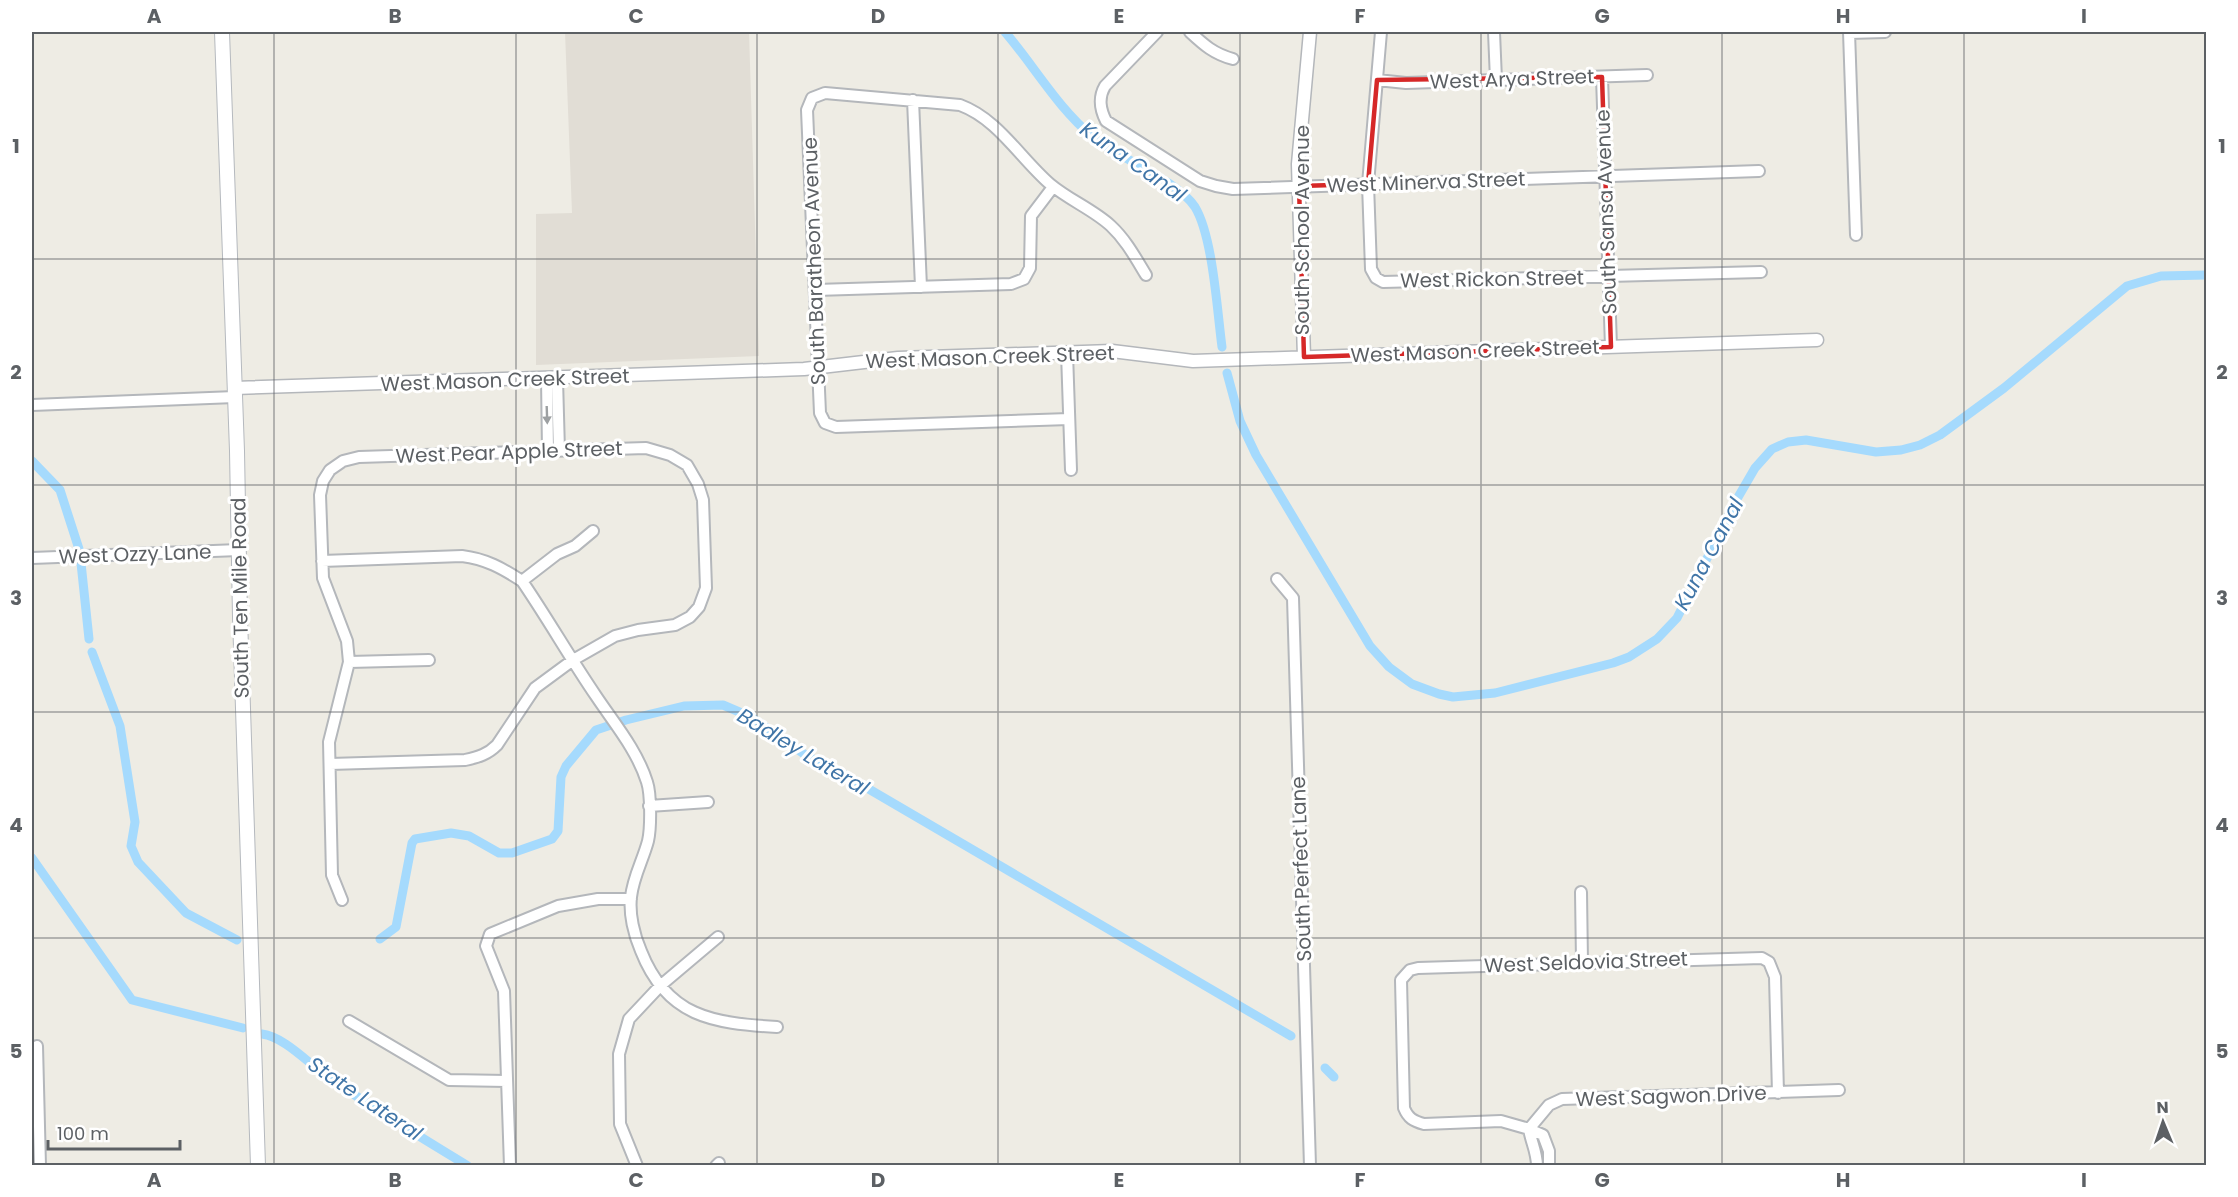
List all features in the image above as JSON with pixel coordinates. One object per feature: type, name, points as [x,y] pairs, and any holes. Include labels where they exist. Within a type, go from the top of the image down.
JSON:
[{"type":"main road","name":"South Ten Mile Road","points":[[222,32],[258,1166]]},
{"type":"street","name":"West Minerva Street","points":[[1157,32],[1101,93],[1101,112],[1106,121],[1200,181],[1215,186],[1233,189],[1759,171]]},
{"type":"street","points":[[1190,32],[1208,49],[1218,55],[1233,59]]},
{"type":"street","name":"South School Avenue","points":[[1304,357],[1299,186],[1302,113],[1310,32]]},
{"type":"street","points":[[1368,184],[1382,32]]},
{"type":"street","points":[[1494,32],[1496,80]]},
{"type":"street","points":[[1856,236],[1849,32],[1885,32]]},
{"type":"street","name":"West Arya Street","points":[[1377,80],[1406,83],[1647,75]]},
{"type":"street","name":"South Sansa Avenue","points":[[1602,77],[1611,347]]},
{"type":"street","name":"South Baratheon Avenue","points":[[913,100],[825,93],[812,98],[807,110],[820,413],[825,423],[836,427],[1069,419]]},
{"type":"street","points":[[921,287],[913,100],[960,105],[974,110],[987,119],[1053,187],[1069,200],[1109,224],[1127,243],[1146,275]]},
{"type":"street","name":"West Rickon Street","points":[[1368,184],[1371,269],[1376,278],[1383,282],[1761,272]]},
{"type":"street","points":[[816,290],[1011,284],[1024,279],[1030,268],[1031,216],[1053,187]]},
{"type":"street","name":"West Mason Creek Street","points":[[235,393],[819,368],[898,358],[1067,352],[1112,351],[1193,361],[1817,340]]},
{"type":"street","points":[[1067,352],[1071,470]]},
{"type":"street","points":[[552,379],[554,451]]},
{"type":"street","points":[[32,405],[235,393]]},
{"type":"street","name":"West Pear Apple Street","points":[[322,561],[320,495],[323,481],[330,470],[343,461],[359,457],[646,448],[670,455],[687,465],[704,500],[706,588],[699,607],[690,617],[675,625],[615,636],[573,660]]},
{"type":"street","points":[[522,581],[557,554],[575,546],[593,531]]},
{"type":"street","name":"West Ozzy Lane","points":[[32,558],[238,550]]},
{"type":"street","points":[[342,900],[332,875],[329,742],[349,662],[347,641],[328,594],[323,578],[322,561],[462,556],[478,558],[500,566],[522,581],[636,756],[648,783],[649,839],[630,899],[636,940],[647,966],[660,986],[680,1005],[706,1017],[733,1025],[777,1027]]},
{"type":"street","name":"South Perfect Lane","points":[[1277,579],[1293,598],[1310,1166]]},
{"type":"street","points":[[349,662],[429,660]]},
{"type":"street","points":[[330,764],[479,758],[498,745],[535,688],[573,660]]},
{"type":"street","points":[[650,806],[708,802]]},
{"type":"street","points":[[1581,892],[1582,962]]},
{"type":"street","points":[[510,1166],[504,991],[486,946],[490,934],[558,906],[598,899],[630,899]]},
{"type":"street","points":[[637,1166],[620,1124],[619,1054],[629,1019],[660,986],[718,937]]},
{"type":"street","name":"West Seldovia Street","points":[[1529,1129],[1502,1121],[1424,1124],[1410,1119],[1404,1108],[1400,987],[1404,975],[1418,968],[1762,958],[1769,962],[1775,977],[1778,1093]]},
{"type":"street","points":[[349,1021],[449,1080],[507,1081]]},
{"type":"street","points":[[37,1046],[35,1103],[40,1166]]},
{"type":"street","name":"West Sagwon Drive","points":[[1529,1129],[1550,1105],[1562,1099],[1839,1090]]},
{"type":"street","points":[[1529,1129],[1531,1142],[1537,1153],[1537,1166]]},
{"type":"street","points":[[1529,1129],[1543,1135],[1549,1150],[1549,1166]]},
{"type":"highlighted area","points":[[1602,77],[1611,347],[1304,357],[1299,186],[1368,184],[1377,80]]},
{"type":"shaded area","points":[[565,32],[749,32],[759,356],[536,365],[536,214],[572,213]]},
{"type":"waterway","name":"Kuna Canal","points":[[1005,32],[1057,100],[1093,137],[1176,188],[1195,207],[1201,220],[1210,255],[1222,347]]},
{"type":"waterway","name":"Kuna Canal","points":[[1227,373],[1240,421],[1256,455],[1370,646],[1389,667],[1412,684],[1453,697],[1495,693],[1613,663],[1629,657],[1657,639],[1677,618],[1737,499],[1755,468],[1772,449],[1788,442],[1806,440],[1876,452],[1901,450],[1920,445],[1940,435],[2004,388],[2127,286],[2161,276],[2206,275]]},
{"type":"waterway","name":"Badley Lateral","points":[[32,461],[60,490],[79,549]]},
{"type":"waterway","name":"Badley Lateral","points":[[81,563],[89,639]]},
{"type":"waterway","name":"Badley Lateral","points":[[92,652],[120,726],[135,822],[131,846],[138,862],[186,913],[237,940]]},
{"type":"waterway","name":"Badley Lateral","points":[[380,939],[396,927],[412,843],[415,839],[451,833],[469,836],[499,853],[512,853],[552,839],[558,831],[561,777],[566,766],[596,730],[684,706],[723,705],[751,717],[807,756],[838,771],[1291,1036]]},
{"type":"waterway","name":"State Lateral","points":[[32,858],[132,1000],[243,1028]]},
{"type":"waterway","name":"State Lateral","points":[[262,1034],[287,1045],[359,1098],[468,1166]]},
{"type":"waterway","name":"Badley Lateral","points":[[1325,1068],[1334,1077]]}]
